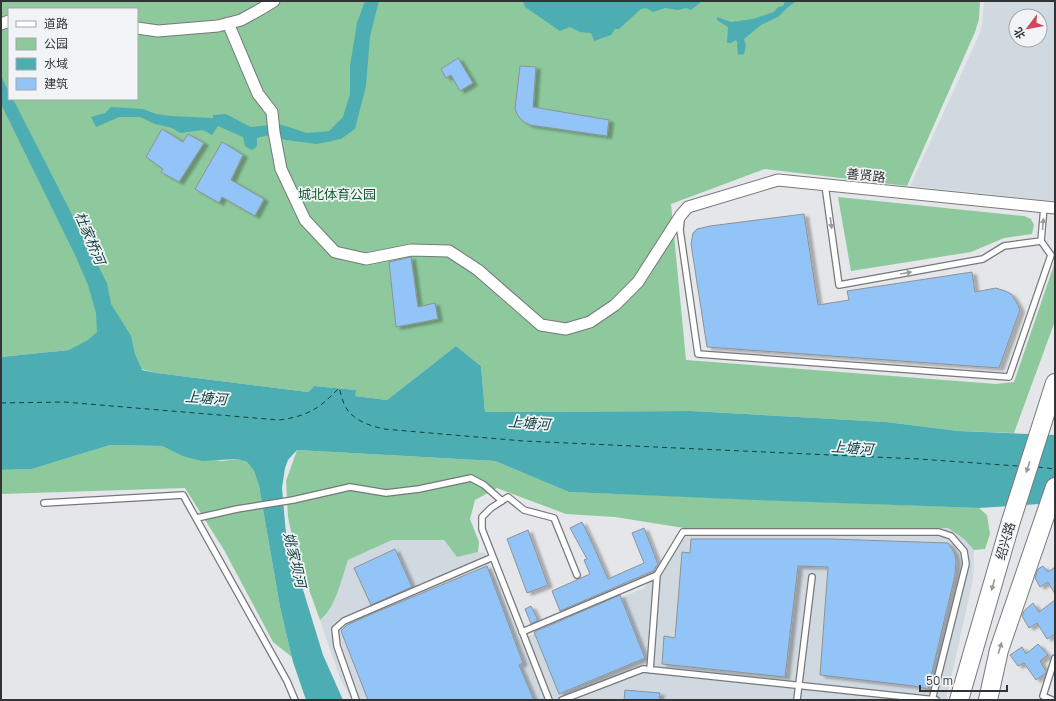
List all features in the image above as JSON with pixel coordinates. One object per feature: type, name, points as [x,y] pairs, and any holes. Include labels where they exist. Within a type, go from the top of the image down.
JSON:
[{"type":"main road","name":"绍兴路","points":[[959,700],[1011,521],[1055,383]]},
{"type":"main road","points":[[988,700],[999,650],[1055,487]]},
{"type":"street","points":[[138,28],[158,31],[202,28],[228,23],[241,20],[261,10],[274,1]]},
{"type":"street","points":[[228,23],[258,94],[272,112],[281,169],[302,214],[305,220],[335,252],[366,260],[411,250],[449,251],[478,270],[541,326],[566,329],[590,322],[615,305],[638,282],[681,215]]},
{"type":"street","name":"善贤路","points":[[681,215],[688,207],[778,180],[1050,207]]},
{"type":"lane","points":[[825,185],[839,285],[983,259],[1004,246],[1041,241]]},
{"type":"lane","points":[[1041,241],[1050,207]]},
{"type":"lane","points":[[681,215],[680,230],[698,354],[1009,376],[1051,255],[1041,241]]},
{"type":"lane","points":[[197,518],[293,500],[350,487],[386,493],[419,489],[471,478],[484,485],[502,501]]},
{"type":"lane","points":[[44,503],[183,495],[287,681],[295,700]]},
{"type":"lane","points":[[549,700],[492,557],[482,529],[482,517],[491,508],[508,497],[524,510],[554,518],[577,575]]},
{"type":"lane","points":[[562,700],[643,669],[650,670],[799,685],[934,700],[966,564],[964,551],[951,536],[938,532],[683,532],[657,575],[650,670]]},
{"type":"lane","points":[[356,700],[337,646],[335,630],[344,621],[492,557]]},
{"type":"lane","points":[[522,632],[657,575]]},
{"type":"lane","points":[[797,700],[812,577]]},
{"type":"lane","points":[[1052,700],[1043,696],[1055,658]]},
{"type":"shaded area","points":[[984,1],[1055,1],[1055,201],[910,186],[982,26]]},
{"type":"shaded area","points":[[684,528],[948,528],[964,539],[974,550],[973,580],[946,700],[352,700],[340,678],[320,620],[326,616],[333,603],[348,560],[392,540],[444,540],[457,557],[478,552],[485,553],[520,640],[644,588]]},
{"type":"green space","name":"城北体育公园","points":[[1,1],[980,1],[979,19],[975,32],[907,186],[765,169],[671,204],[686,360],[996,384],[1014,382],[1055,262],[1055,321],[1014,433],[959,431],[886,422],[691,411],[485,412],[481,366],[456,346],[387,400],[355,396],[355,390],[314,386],[308,392],[157,373],[69,350],[1,357]]},
{"type":"green space","points":[[838,197],[1024,216],[1031,219],[1034,225],[1032,234],[1004,238],[971,252],[851,271]]},
{"type":"green space","points":[[110,445],[162,446],[182,456],[222,461],[237,459],[247,462],[254,471],[259,486],[280,607],[292,657],[273,642],[224,550],[185,488],[1,494],[1,470],[32,469]]},
{"type":"green space","points":[[297,450],[495,461],[569,492],[979,508],[987,515],[990,534],[985,549],[974,550],[964,539],[948,528],[684,528],[615,517],[566,514],[497,488],[475,500],[470,519],[479,542],[478,552],[457,557],[444,540],[392,540],[348,560],[334,601],[330,609],[320,620],[295,551],[288,517],[286,481]]},
{"type":"water","points":[[365,1],[379,1],[370,36],[366,86],[355,129],[341,139],[317,144],[286,140],[269,135],[257,138],[257,146],[251,150],[245,146],[243,137],[218,126],[212,135],[203,130],[180,133],[172,128],[155,124],[140,117],[119,117],[96,127],[91,117],[105,113],[111,107],[143,109],[156,114],[171,116],[213,118],[213,115],[226,114],[251,127],[279,124],[307,133],[329,131],[343,117],[350,94],[350,66],[357,23]]},
{"type":"water","points":[[523,1],[699,1],[700,3],[691,10],[686,8],[678,10],[665,8],[653,12],[646,8],[641,9],[619,29],[615,29],[611,35],[594,41],[591,33],[580,32],[570,27],[560,31],[525,7]]},
{"type":"water","points":[[785,1],[796,1],[778,17],[761,25],[744,39],[746,46],[744,54],[738,55],[736,40],[731,43],[727,43],[728,27],[717,20],[717,17],[731,22],[753,19],[774,12],[778,7],[783,6]]},
{"type":"water","name":"上塘河","points":[[1,76],[8,90],[8,100],[14,100],[107,283],[111,304],[131,336],[135,354],[142,370],[308,392],[314,386],[356,390],[355,396],[387,400],[456,346],[481,366],[485,412],[691,411],[886,422],[959,431],[1055,435],[1055,503],[979,508],[569,492],[495,461],[297,450],[288,460],[285,468],[282,488],[286,534],[323,655],[343,700],[306,700],[293,662],[280,607],[259,486],[254,471],[247,462],[237,459],[202,461],[182,456],[162,446],[110,445],[32,469],[1,470],[1,357],[69,350],[88,340],[97,332],[96,313],[88,285],[76,257],[1,104]]},
{"type":"building","points":[[458,58],[473,83],[460,91],[451,75],[446,78],[441,69]]},
{"type":"building","points":[[520,66],[536,67],[533,107],[609,120],[607,136],[530,125],[524,122],[518,116],[515,109]]},
{"type":"building","points":[[162,129],[183,142],[188,134],[204,143],[179,182],[161,172],[163,169],[146,157]]},
{"type":"building","points":[[222,142],[243,155],[231,180],[264,199],[255,216],[222,197],[219,203],[195,189]]},
{"type":"building","points":[[804,214],[818,305],[849,300],[847,291],[972,272],[975,292],[996,288],[1011,294],[1020,310],[999,368],[707,347],[691,244],[693,233],[697,229],[710,226]]},
{"type":"building","points":[[411,257],[418,307],[435,303],[438,319],[396,327],[389,262]]},
{"type":"building","points":[[582,522],[608,579],[644,563],[632,533],[644,528],[658,564],[653,571],[560,611],[552,591],[590,574],[584,560],[587,559],[570,528]]},
{"type":"building","points":[[528,530],[548,585],[527,593],[507,539]]},
{"type":"building","points":[[691,539],[831,539],[948,543],[954,552],[956,560],[955,575],[928,689],[820,675],[828,567],[798,566],[785,677],[662,664],[664,636],[675,638],[682,552],[690,553]]},
{"type":"building","points":[[395,549],[412,587],[371,605],[354,568]]},
{"type":"building","points":[[487,566],[523,663],[519,665],[534,700],[368,700],[341,631],[347,625]]},
{"type":"building","points":[[1043,566],[1048,572],[1055,567],[1055,594],[1048,582],[1040,587],[1035,578],[1038,569]]},
{"type":"building","points":[[620,595],[645,658],[559,694],[534,632]]},
{"type":"building","points":[[1055,600],[1055,634],[1047,639],[1037,623],[1029,628],[1022,616],[1024,611],[1033,603],[1039,612]]},
{"type":"building","points":[[531,606],[538,620],[531,624],[525,609]]},
{"type":"building","points":[[1038,644],[1048,655],[1040,661],[1046,673],[1036,680],[1024,663],[1018,666],[1010,655],[1022,647],[1026,654]]},
{"type":"building","points":[[625,690],[660,693],[659,700],[624,700]]},
{"type":"ferry route","points":[[1,403],[64,402],[279,420],[305,414],[319,406],[339,388],[345,406],[352,415],[362,422],[384,429],[523,441],[919,459],[1018,466]]},
{"type":"ferry route","points":[[1038,467],[1055,469]]},
{"type":"water label","name":"杜家桥河","points":[[90,238]]},
{"type":"water label","name":"姚家坝河","points":[[295,560]]}]
